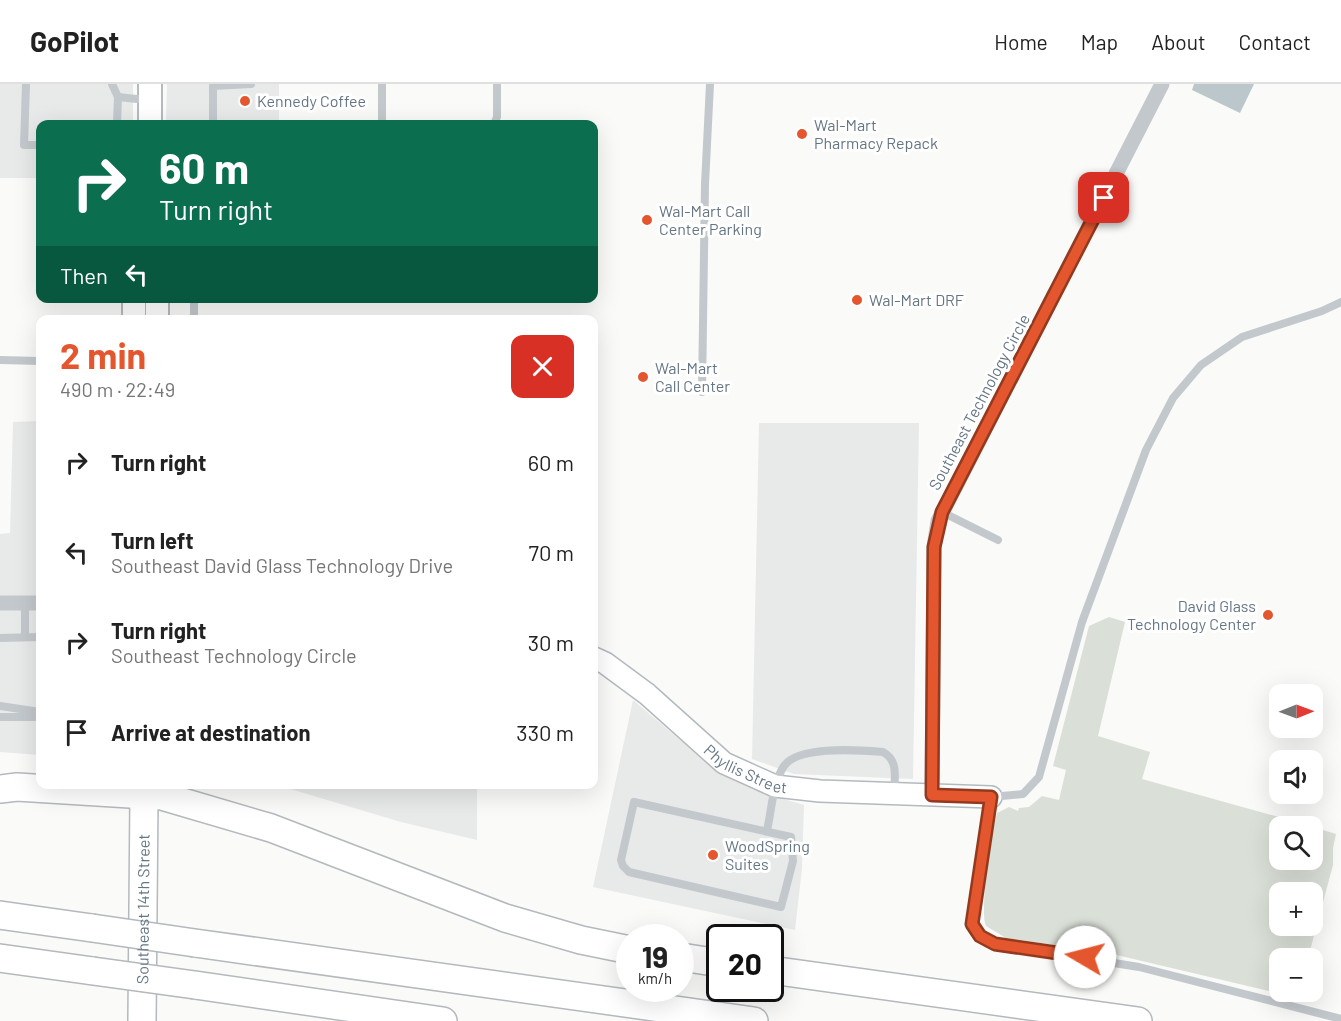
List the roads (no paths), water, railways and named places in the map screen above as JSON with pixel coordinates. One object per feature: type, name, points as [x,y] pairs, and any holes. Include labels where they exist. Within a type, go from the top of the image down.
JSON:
[{"type":"highway","points":[[19,786],[36,786]]},
{"type":"highway","name":"Southeast 14th Street","points":[[142,1021],[144,789]]},
{"type":"highway","points":[[146,789],[162,796],[239,817],[505,918],[581,940],[616,947]]},
{"type":"highway","points":[[0,915],[754,1021]]},
{"type":"highway","points":[[0,958],[443,1021]]},
{"type":"highway","points":[[784,972],[1138,1021]]},
{"type":"main road","points":[[150,92],[150,120]]},
{"type":"street","name":"Southeast Technology Circle","points":[[932,795],[934,547],[942,512],[1089,229],[1160,85]]},
{"type":"street","points":[[0,603],[33,603]]},
{"type":"street","name":"Phyllis Street","points":[[598,660],[647,694],[724,764],[775,786],[820,791],[991,797]]},
{"type":"lane","points":[[26,84],[24,145],[36,144]]},
{"type":"lane","points":[[112,84],[118,97],[117,120]]},
{"type":"lane","points":[[213,120],[213,86],[251,84]]},
{"type":"lane","points":[[382,84],[382,120]]},
{"type":"lane","points":[[496,120],[497,84]]},
{"type":"lane","points":[[702,392],[705,184],[710,84]]},
{"type":"lane","points":[[118,97],[150,92]]},
{"type":"lane","points":[[1341,302],[1322,311],[1242,336],[1201,366],[1173,398],[1146,450],[1082,622],[1039,777],[1023,794],[991,797],[972,914],[975,930],[986,941],[1139,967],[1341,1019]]},
{"type":"lane","points":[[0,360],[36,361]]},
{"type":"lane","points":[[942,512],[998,540]]},
{"type":"lane","points":[[25,637],[33,603]]},
{"type":"lane","points":[[0,638],[36,637]]},
{"type":"lane","points":[[0,706],[36,711]]},
{"type":"lane","points":[[0,717],[36,717]]},
{"type":"lane","points":[[767,830],[775,786],[784,766],[798,754],[873,751],[890,756],[894,763],[894,793]]},
{"type":"lane","points":[[634,802],[767,830],[791,837],[793,845],[793,861],[781,907],[629,872],[622,866],[621,860],[634,802]]},
{"type":"place","name":"Kennedy Coffee","points":[[245,101]]},
{"type":"place","name":"Wal-Mart Pharmacy Repack","points":[[802,134]]},
{"type":"place","name":"Wal-Mart Call Center Parking","points":[[647,220]]},
{"type":"place","name":"Wal-Mart DRF","points":[[857,300]]},
{"type":"place","name":"Wal-Mart Call Center","points":[[643,377]]},
{"type":"place","name":"David Glass Technology Center","points":[[1268,615]]},
{"type":"place","name":"WoodSpring Suites","points":[[713,855]]}]
